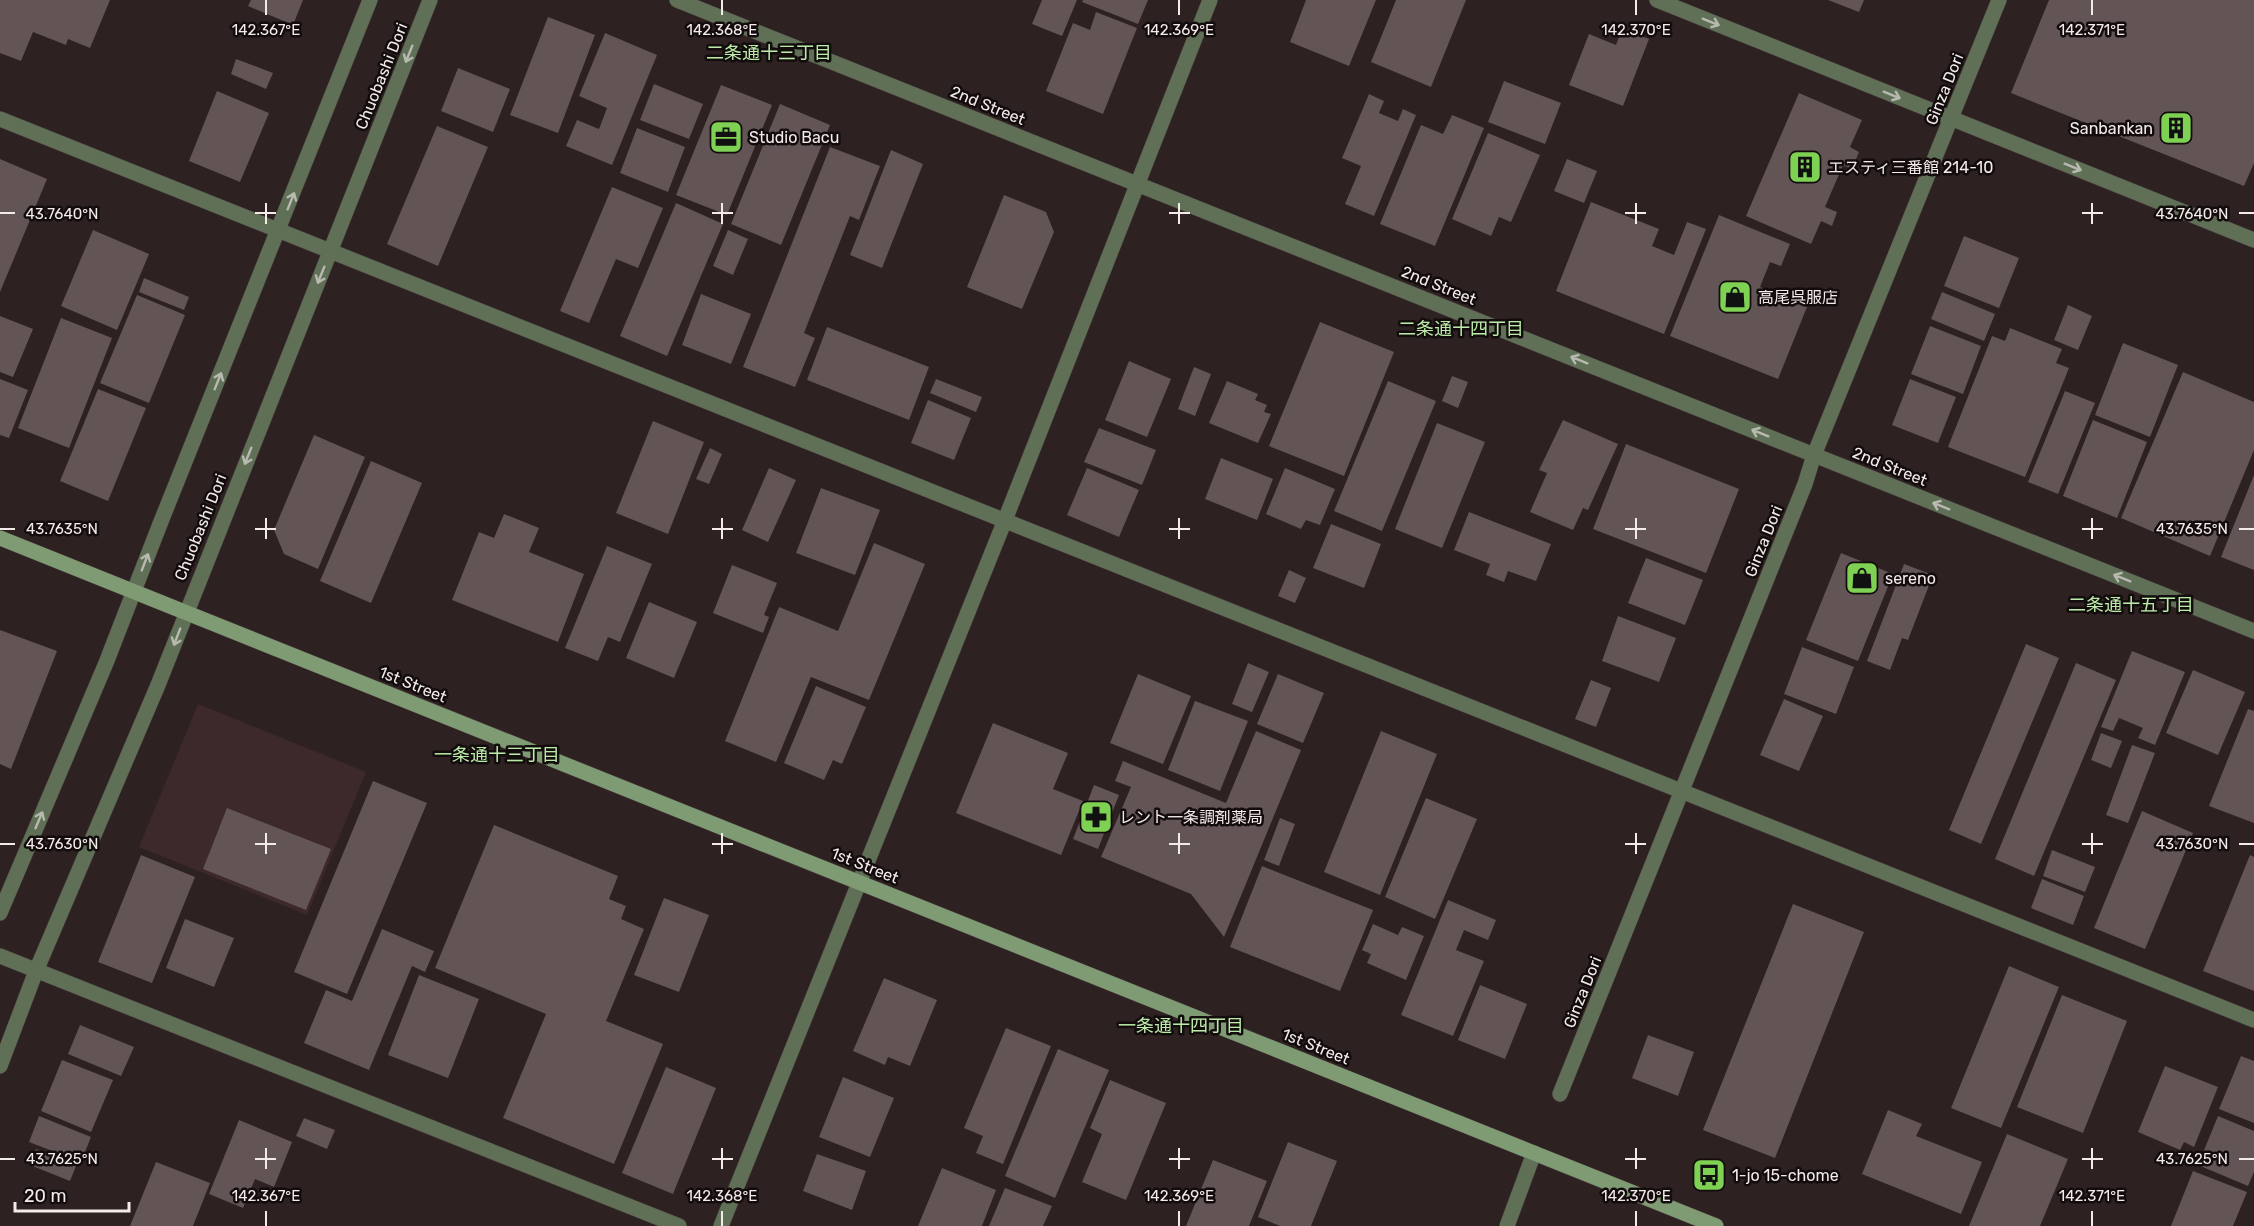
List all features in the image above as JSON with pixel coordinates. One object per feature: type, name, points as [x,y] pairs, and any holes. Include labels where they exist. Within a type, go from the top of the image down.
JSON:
[{"type":"main road","name":"1st Street","points":[[0,538],[1716,1226]]},
{"type":"street","points":[[0,913],[106,663],[370,0]]},
{"type":"street","name":"Chuobashi Dori","points":[[0,1066],[36,971],[158,685],[430,0]]},
{"type":"street","name":"2nd Street","points":[[677,0],[2254,631]]},
{"type":"street","points":[[721,1226],[1005,520],[1210,0]]},
{"type":"street","points":[[1657,0],[2254,240]]},
{"type":"street","name":"Ginza Dori","points":[[1560,1094],[1683,791],[1805,484],[1814,455],[1999,0]]},
{"type":"street","points":[[0,118],[2254,1020]]},
{"type":"street","points":[[0,956],[679,1226]]},
{"type":"street","points":[[1507,1226],[1534,1153]]},
{"type":"shaded area","points":[[198,704],[366,772],[307,915],[139,847]]},
{"type":"building","points":[[0,0],[110,0],[90,48],[68,39],[66,45],[33,32],[21,61],[0,53]]},
{"type":"building","points":[[251,0],[303,0],[293,25],[248,6]]},
{"type":"building","points":[[1042,0],[1077,0],[1062,36],[1032,24]]},
{"type":"building","points":[[1083,0],[1148,0],[1138,24],[1082,2]]},
{"type":"building","points":[[1306,0],[1376,0],[1349,66],[1290,42]]},
{"type":"building","points":[[1396,0],[1466,0],[1431,87],[1371,62]]},
{"type":"building","points":[[1828,0],[1864,0],[1859,12]]},
{"type":"building","name":"Sanbankan","points":[[2049,0],[2254,0],[2254,163],[2244,186],[2011,93]]},
{"type":"building","points":[[1096,12],[1137,28],[1103,114],[1046,91],[1073,23],[1090,30]]},
{"type":"building","points":[[548,17],[595,35],[558,133],[510,115]]},
{"type":"building","points":[[1622,29],[1649,39],[1623,106],[1569,85],[1589,34],[1616,45]]},
{"type":"building","points":[[605,33],[657,55],[612,165],[566,146],[577,120],[599,129],[607,108],[579,96]]},
{"type":"building","points":[[236,59],[273,73],[266,89],[231,74]]},
{"type":"building","points":[[458,68],[510,89],[493,132],[441,111]]},
{"type":"building","points":[[1504,81],[1561,103],[1545,144],[1488,122]]},
{"type":"building","points":[[654,84],[703,104],[689,139],[640,120]]},
{"type":"building","points":[[721,85],[772,105],[727,215],[676,195]]},
{"type":"building","points":[[217,91],[269,113],[240,182],[189,161]]},
{"type":"building","name":"エスティ三番館 214-10","points":[[1799,93],[1862,120],[1850,147],[1859,152],[1852,169],[1843,165],[1825,207],[1837,212],[1832,226],[1821,221],[1811,244],[1746,216]]},
{"type":"building","points":[[1369,94],[1384,101],[1379,113],[1398,121],[1403,109],[1416,115],[1374,216],[1345,204],[1361,166],[1342,158]]},
{"type":"building","points":[[780,104],[830,125],[781,245],[731,224]]},
{"type":"building","points":[[1452,115],[1484,128],[1435,246],[1380,224],[1421,125],[1443,134]]},
{"type":"building","points":[[437,126],[488,147],[438,266],[387,244]]},
{"type":"building","points":[[637,128],[685,147],[668,192],[620,173]]},
{"type":"building","points":[[1488,133],[1540,155],[1511,222],[1499,217],[1491,236],[1452,219]]},
{"type":"building","points":[[830,147],[880,166],[859,220],[850,216],[804,333],[815,338],[795,387],[743,367]]},
{"type":"building","points":[[891,150],[923,164],[882,268],[850,255]]},
{"type":"building","points":[[0,159],[47,179],[0,292]]},
{"type":"building","points":[[1567,159],[1597,171],[1584,203],[1554,191]]},
{"type":"building","points":[[612,187],[663,208],[638,268],[616,259],[589,323],[560,311]]},
{"type":"building","points":[[1004,195],[1046,212],[1054,232],[1022,309],[967,287]]},
{"type":"building","points":[[1591,202],[1659,229],[1652,246],[1674,255],[1687,222],[1706,229],[1664,334],[1556,291]]},
{"type":"building","points":[[676,203],[723,224],[667,356],[620,336]]},
{"type":"building","name":"高尾呉服店","points":[[1719,215],[1790,244],[1781,266],[1770,262],[1760,287],[1807,307],[1778,379],[1670,336]]},
{"type":"building","points":[[93,230],[149,254],[117,330],[61,306]]},
{"type":"building","points":[[728,230],[748,239],[733,275],[713,266]]},
{"type":"building","points":[[1964,236],[2019,258],[1999,308],[1944,286]]},
{"type":"building","points":[[144,278],[189,297],[184,310],[139,292]]},
{"type":"building","points":[[1942,292],[1995,314],[1984,341],[1931,319]]},
{"type":"building","points":[[701,294],[751,314],[731,364],[682,345]]},
{"type":"building","points":[[137,295],[185,315],[149,403],[100,383]]},
{"type":"building","points":[[2068,305],[2092,316],[2078,350],[2054,340]]},
{"type":"building","points":[[0,316],[33,329],[13,377],[0,372]]},
{"type":"building","points":[[61,318],[112,338],[69,448],[18,428]]},
{"type":"building","points":[[1320,322],[1394,352],[1344,476],[1269,446]]},
{"type":"building","points":[[1930,326],[1981,346],[1963,394],[1911,374]]},
{"type":"building","points":[[827,327],[929,367],[909,420],[807,380]]},
{"type":"building","points":[[2010,328],[2062,349],[2056,363],[2069,368],[2025,477],[1948,447],[1992,336],[2005,341]]},
{"type":"building","points":[[2123,343],[2178,365],[2150,437],[2095,415]]},
{"type":"building","points":[[1129,361],[1171,379],[1147,437],[1105,420]]},
{"type":"building","points":[[1194,367],[1211,374],[1195,416],[1178,409]]},
{"type":"building","points":[[2183,372],[2254,402],[2254,450],[2210,556],[2121,518]]},
{"type":"building","points":[[1452,376],[1468,382],[1458,408],[1442,401]]},
{"type":"building","points":[[0,379],[28,390],[9,438],[0,435]]},
{"type":"building","points":[[936,379],[982,397],[976,412],[930,393]]},
{"type":"building","points":[[1910,379],[1956,397],[1938,443],[1892,425]]},
{"type":"building","points":[[1227,381],[1258,394],[1255,400],[1267,405],[1264,412],[1271,414],[1258,443],[1209,423]]},
{"type":"building","points":[[1388,381],[1436,401],[1382,531],[1334,511]]},
{"type":"building","points":[[98,389],[146,408],[108,501],[60,481]]},
{"type":"building","points":[[2065,391],[2095,403],[2058,494],[2028,482]]},
{"type":"building","points":[[928,400],[971,418],[954,460],[911,443]]},
{"type":"building","points":[[1563,420],[1618,444],[1588,510],[1583,508],[1573,530],[1530,512],[1547,473],[1539,470]]},
{"type":"building","points":[[2093,420],[2147,442],[2117,518],[2063,496]]},
{"type":"building","points":[[653,421],[704,442],[668,534],[616,513]]},
{"type":"building","points":[[1437,423],[1485,442],[1442,548],[1395,529]]},
{"type":"building","points":[[1099,428],[1156,450],[1142,485],[1084,462]]},
{"type":"building","points":[[314,435],[365,457],[318,569],[284,554],[274,530]]},
{"type":"building","points":[[1626,444],[1739,489],[1706,573],[1593,529]]},
{"type":"building","points":[[710,448],[722,454],[709,484],[696,479]]},
{"type":"building","points":[[1221,458],[1273,479],[1257,520],[1205,499]]},
{"type":"building","points":[[371,461],[422,483],[371,603],[320,581]]},
{"type":"building","points":[[769,468],[796,480],[768,542],[742,530]]},
{"type":"building","points":[[1087,468],[1139,490],[1119,537],[1067,515]]},
{"type":"building","points":[[1285,468],[1335,489],[1320,525],[1306,520],[1301,529],[1266,514]]},
{"type":"building","points":[[2254,475],[2254,570],[2221,557]]},
{"type":"building","points":[[821,488],[880,510],[855,575],[796,553]]},
{"type":"building","points":[[1469,512],[1551,544],[1536,581],[1508,571],[1504,582],[1486,575],[1490,564],[1454,550]]},
{"type":"building","points":[[504,514],[539,528],[529,552],[584,574],[558,642],[452,600],[479,532],[494,538]]},
{"type":"building","points":[[1331,524],[1381,544],[1364,588],[1313,568]]},
{"type":"building","points":[[874,543],[925,564],[869,700],[811,677],[776,762],[725,741],[779,607],[838,631]]},
{"type":"building","points":[[607,546],[652,564],[620,642],[608,637],[598,661],[565,648]]},
{"type":"building","points":[[1841,553],[1893,574],[1858,661],[1806,640]]},
{"type":"building","points":[[1646,558],[1703,580],[1685,625],[1628,603]]},
{"type":"building","points":[[1904,564],[1933,575],[1908,640],[1902,638],[1890,670],[1867,661]]},
{"type":"building","points":[[732,565],[777,583],[764,615],[769,617],[763,633],[713,613]]},
{"type":"building","points":[[1289,570],[1306,578],[1295,603],[1278,596]]},
{"type":"building","points":[[649,602],[697,622],[674,678],[626,658]]},
{"type":"building","points":[[1618,616],[1676,638],[1659,682],[1602,661]]},
{"type":"building","points":[[0,630],[57,651],[11,769],[0,764]]},
{"type":"building","points":[[2026,644],[2059,658],[1981,844],[1949,830]]},
{"type":"building","points":[[1802,647],[1854,667],[1836,714],[1784,694]]},
{"type":"building","points":[[2132,651],[2185,672],[2155,745],[2138,738],[2143,728],[2119,718],[2113,731],[2101,727]]},
{"type":"building","points":[[1248,663],[1269,672],[1252,712],[1232,704]]},
{"type":"building","points":[[2076,663],[2116,680],[2034,876],[1995,859]]},
{"type":"building","points":[[2193,670],[2245,692],[2218,755],[2166,733]]},
{"type":"building","points":[[1138,674],[1191,696],[1163,764],[1110,743]]},
{"type":"building","points":[[1278,674],[1324,693],[1303,743],[1257,724]]},
{"type":"building","points":[[1591,680],[1611,688],[1596,727],[1575,719]]},
{"type":"building","points":[[816,686],[866,707],[842,764],[833,760],[824,780],[784,763]]},
{"type":"building","points":[[1784,699],[1823,716],[1799,771],[1760,755]]},
{"type":"building","points":[[1195,701],[1248,721],[1220,791],[1168,770]]},
{"type":"building","points":[[2248,709],[2254,711],[2254,823],[2209,806]]},
{"type":"building","points":[[993,723],[1068,753],[1053,789],[1083,801],[1061,855],[956,813]]},
{"type":"building","points":[[1256,731],[1301,750],[1224,937],[1191,894],[1101,857],[1131,787],[1115,781],[1123,761],[1226,803]]},
{"type":"building","points":[[1381,731],[1437,754],[1380,895],[1324,872]]},
{"type":"building","points":[[2101,733],[2122,741],[2111,768],[2091,760]]},
{"type":"building","points":[[2132,745],[2155,753],[2128,823],[2106,815]]},
{"type":"building","points":[[373,781],[427,803],[347,994],[294,972]]},
{"type":"building","name":"レント一条調剤薬局","points":[[1094,785],[1119,795],[1098,849],[1073,839]]},
{"type":"building","points":[[1426,798],[1477,819],[1435,919],[1385,897]]},
{"type":"building","points":[[227,808],[331,849],[306,910],[203,869]]},
{"type":"building","points":[[2142,811],[2193,833],[2145,949],[2094,928]]},
{"type":"building","points":[[1280,818],[1295,824],[1279,866],[1264,860]]},
{"type":"building","points":[[494,825],[618,876],[609,899],[626,906],[621,919],[644,929],[606,1021],[663,1044],[614,1164],[503,1118],[546,1014],[435,968]]},
{"type":"building","points":[[2052,850],[2095,867],[2085,892],[2043,876]]},
{"type":"building","points":[[141,855],[195,877],[152,983],[98,962]]},
{"type":"building","points":[[2250,855],[2254,857],[2254,991],[2203,971]]},
{"type":"building","points":[[1262,866],[1373,910],[1340,991],[1230,947]]},
{"type":"building","points":[[2042,879],[2084,896],[2073,925],[2031,908]]},
{"type":"building","points":[[664,898],[709,915],[679,992],[634,975]]},
{"type":"building","points":[[1448,900],[1496,920],[1488,940],[1464,930],[1456,950],[1484,961],[1453,1036],[1401,1015]]},
{"type":"building","points":[[1793,904],[1864,932],[1775,1158],[1703,1130]]},
{"type":"building","points":[[185,919],[234,938],[214,987],[166,968]]},
{"type":"building","points":[[1373,924],[1398,935],[1402,927],[1424,936],[1406,980],[1367,963],[1371,954],[1362,950]]},
{"type":"building","points":[[382,929],[434,951],[425,972],[412,966],[369,1070],[304,1043],[326,990],[352,1001]]},
{"type":"building","points":[[2009,966],[2059,987],[2001,1128],[1951,1108]]},
{"type":"building","points":[[419,975],[479,999],[448,1078],[388,1055]]},
{"type":"building","points":[[884,978],[937,1000],[910,1066],[888,1057],[885,1065],[853,1051]]},
{"type":"building","points":[[1480,985],[1527,1004],[1505,1059],[1458,1040]]},
{"type":"building","points":[[2062,995],[2127,1021],[2083,1133],[2017,1107]]},
{"type":"building","points":[[80,1025],[134,1047],[121,1076],[68,1054]]},
{"type":"building","points":[[1006,1028],[1051,1046],[1003,1164],[976,1153],[983,1136],[964,1128]]},
{"type":"building","points":[[1648,1035],[1694,1052],[1678,1096],[1632,1078]]},
{"type":"building","points":[[1058,1049],[1109,1070],[1055,1198],[1005,1176]]},
{"type":"building","points":[[2241,1056],[2254,1061],[2254,1123],[2219,1109]]},
{"type":"building","points":[[62,1060],[113,1080],[91,1132],[41,1111]]},
{"type":"building","points":[[2165,1066],[2218,1087],[2194,1147],[2184,1142],[2180,1150],[2138,1132]]},
{"type":"building","points":[[666,1067],[716,1088],[673,1194],[622,1173]]},
{"type":"building","points":[[843,1077],[894,1098],[870,1157],[819,1137]]},
{"type":"building","points":[[1110,1080],[1166,1103],[1126,1200],[1082,1182],[1102,1134],[1090,1128]]},
{"type":"building","points":[[1888,1110],[1922,1124],[1916,1136],[1982,1162],[1961,1214],[1862,1174]]},
{"type":"building","points":[[39,1116],[91,1137],[81,1162],[29,1142]]},
{"type":"building","points":[[2218,1116],[2254,1131],[2254,1172],[2248,1186],[2198,1165]]},
{"type":"building","points":[[304,1118],[335,1130],[327,1149],[296,1136]]},
{"type":"building","points":[[239,1120],[292,1142],[274,1187],[255,1179],[243,1208],[209,1194]]},
{"type":"building","points":[[2007,1134],[2068,1159],[2040,1226],[1969,1226]]},
{"type":"building","points":[[1288,1142],[1337,1161],[1311,1226],[1280,1226],[1258,1217]]},
{"type":"building","points":[[36,1149],[76,1166],[70,1181],[30,1165]]},
{"type":"building","points":[[817,1154],[866,1171],[852,1210],[803,1191]]},
{"type":"building","points":[[1213,1160],[1267,1181],[1249,1226],[1186,1226]]},
{"type":"building","points":[[156,1162],[210,1183],[193,1226],[130,1226]]},
{"type":"building","points":[[942,1168],[996,1190],[982,1226],[918,1226]]},
{"type":"building","points":[[2193,1171],[2247,1192],[2233,1226],[2171,1226]]},
{"type":"building","points":[[1005,1188],[1052,1206],[1043,1226],[989,1226]]},
{"type":"place","name":"Sanbankan","points":[[2176,128]]},
{"type":"place","name":"Studio Bacu","points":[[726,137]]},
{"type":"place","name":"エスティ三番館 214-10","points":[[1805,167]]},
{"type":"place","name":"高尾呉服店","points":[[1735,297]]},
{"type":"place","name":"sereno","points":[[1862,578]]},
{"type":"place","name":"レント一条調剤薬局","points":[[1096,817]]},
{"type":"place","name":"1-jo 15-chome","points":[[1709,1175]]},
{"type":"district","name":"二条通十三丁目","points":[[769,53]]},
{"type":"district","name":"二条通十四丁目","points":[[1461,329]]},
{"type":"district","name":"二条通十五丁目","points":[[2131,605]]},
{"type":"district","name":"一条通十三丁目","points":[[497,755]]},
{"type":"district","name":"一条通十四丁目","points":[[1181,1026]]}]
